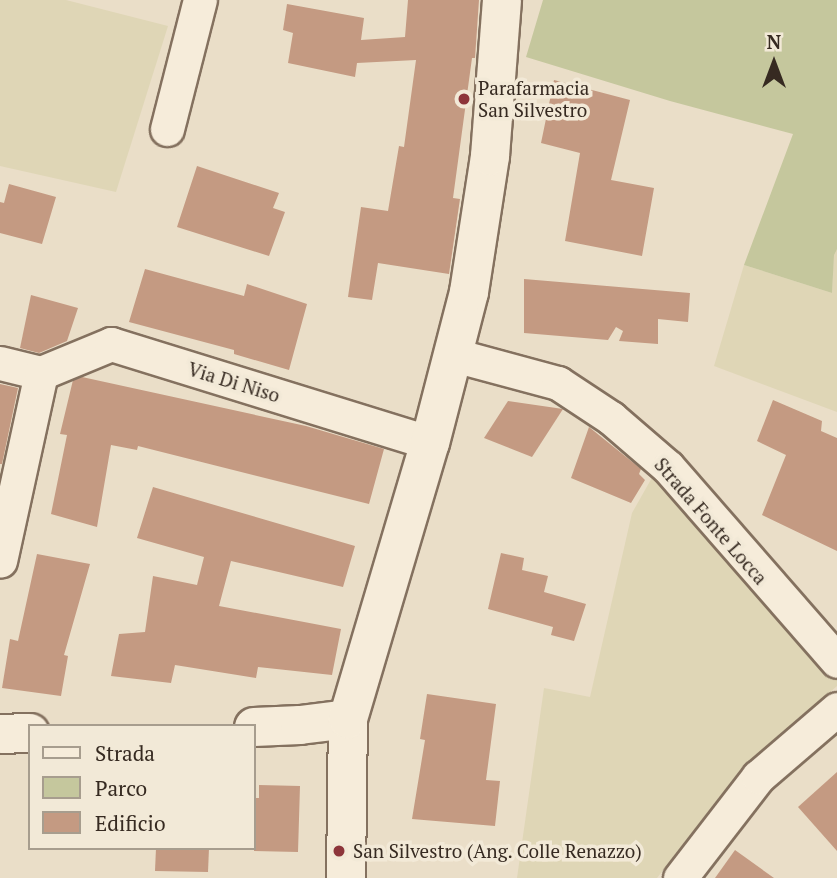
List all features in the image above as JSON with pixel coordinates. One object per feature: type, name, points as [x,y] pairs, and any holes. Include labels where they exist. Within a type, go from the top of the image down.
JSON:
[{"type":"street","points":[[167,129],[200,0]]},
{"type":"street","points":[[346,878],[348,719],[454,355],[482,222],[502,0]]},
{"type":"street","name":"Via Di Niso","points":[[41,373],[111,344],[430,443]]},
{"type":"street","name":"Strada Fonte Locca","points":[[454,355],[558,383],[611,418],[667,467],[837,661]]},
{"type":"street","points":[[0,363],[41,373],[0,561]]},
{"type":"street","points":[[680,878],[758,777],[837,709]]},
{"type":"street","points":[[256,727],[348,719]]},
{"type":"street","points":[[0,734],[28,733]]},
{"type":"shaded area","points":[[0,0],[66,0],[168,26],[116,192],[0,166]]},
{"type":"shaded area","points":[[837,241],[837,412],[714,366],[744,265],[832,293],[834,244]]},
{"type":"shaded area","points":[[658,467],[837,680],[837,686],[738,773],[657,878],[517,878],[544,688],[590,697],[632,513]]},
{"type":"green space","points":[[543,0],[837,0],[837,249],[834,255],[832,293],[744,265],[793,134],[670,101],[526,57]]},
{"type":"building","points":[[408,0],[479,0],[475,58],[472,58],[453,198],[460,199],[449,274],[378,263],[372,300],[348,297],[361,207],[388,211],[399,146],[404,147],[416,60],[357,63],[355,77],[288,63],[293,33],[283,30],[287,4],[364,18],[361,40],[405,37]]},
{"type":"building","points":[[554,80],[630,100],[611,180],[654,188],[642,256],[565,241],[580,153],[541,143]]},
{"type":"building","points":[[197,166],[279,193],[273,208],[285,212],[269,256],[177,227]]},
{"type":"building","points":[[9,184],[56,197],[42,244],[0,233],[0,202],[4,203]]},
{"type":"building","points":[[145,269],[244,296],[247,284],[307,304],[289,370],[234,354],[234,350],[129,322]]},
{"type":"building","points":[[524,279],[690,293],[688,322],[658,319],[658,344],[619,341],[623,331],[616,327],[608,340],[524,333]]},
{"type":"building","points":[[31,295],[78,308],[67,341],[39,353],[20,348]]},
{"type":"building","points":[[82,377],[306,426],[384,449],[369,504],[138,446],[137,450],[111,445],[97,527],[51,514],[67,435],[60,434],[73,380]]},
{"type":"building","points":[[0,384],[18,388],[2,464],[0,464]]},
{"type":"building","points":[[773,400],[822,421],[821,431],[837,438],[837,551],[762,515],[786,455],[757,441]]},
{"type":"building","points":[[508,401],[563,409],[532,457],[484,438]]},
{"type":"building","points":[[589,427],[641,469],[639,474],[645,480],[631,503],[571,478]]},
{"type":"building","points":[[153,487],[355,546],[343,587],[231,561],[219,606],[341,629],[332,675],[258,667],[256,678],[175,665],[171,683],[111,676],[119,634],[145,632],[153,576],[197,585],[204,557],[137,538]]},
{"type":"building","points":[[501,553],[524,558],[522,570],[548,576],[544,592],[586,604],[574,641],[551,635],[553,627],[488,609]]},
{"type":"building","points":[[37,554],[90,564],[64,655],[68,656],[61,696],[2,688],[10,639],[18,641]]},
{"type":"building","points":[[427,694],[496,704],[486,780],[500,781],[495,826],[412,819],[425,740],[420,739]]},
{"type":"building","points":[[837,772],[837,851],[798,807]]},
{"type":"building","points":[[259,785],[300,786],[298,852],[254,851],[256,798],[259,798]]},
{"type":"building","points":[[156,850],[209,850],[208,872],[155,871]]},
{"type":"building","points":[[735,850],[774,878],[715,878]]},
{"type":"place","name":"Parafarmacia San Silvestro","points":[[464,99]]},
{"type":"place","name":"San Silvestro (Ang. Colle Renazzo)","points":[[339,851]]}]
